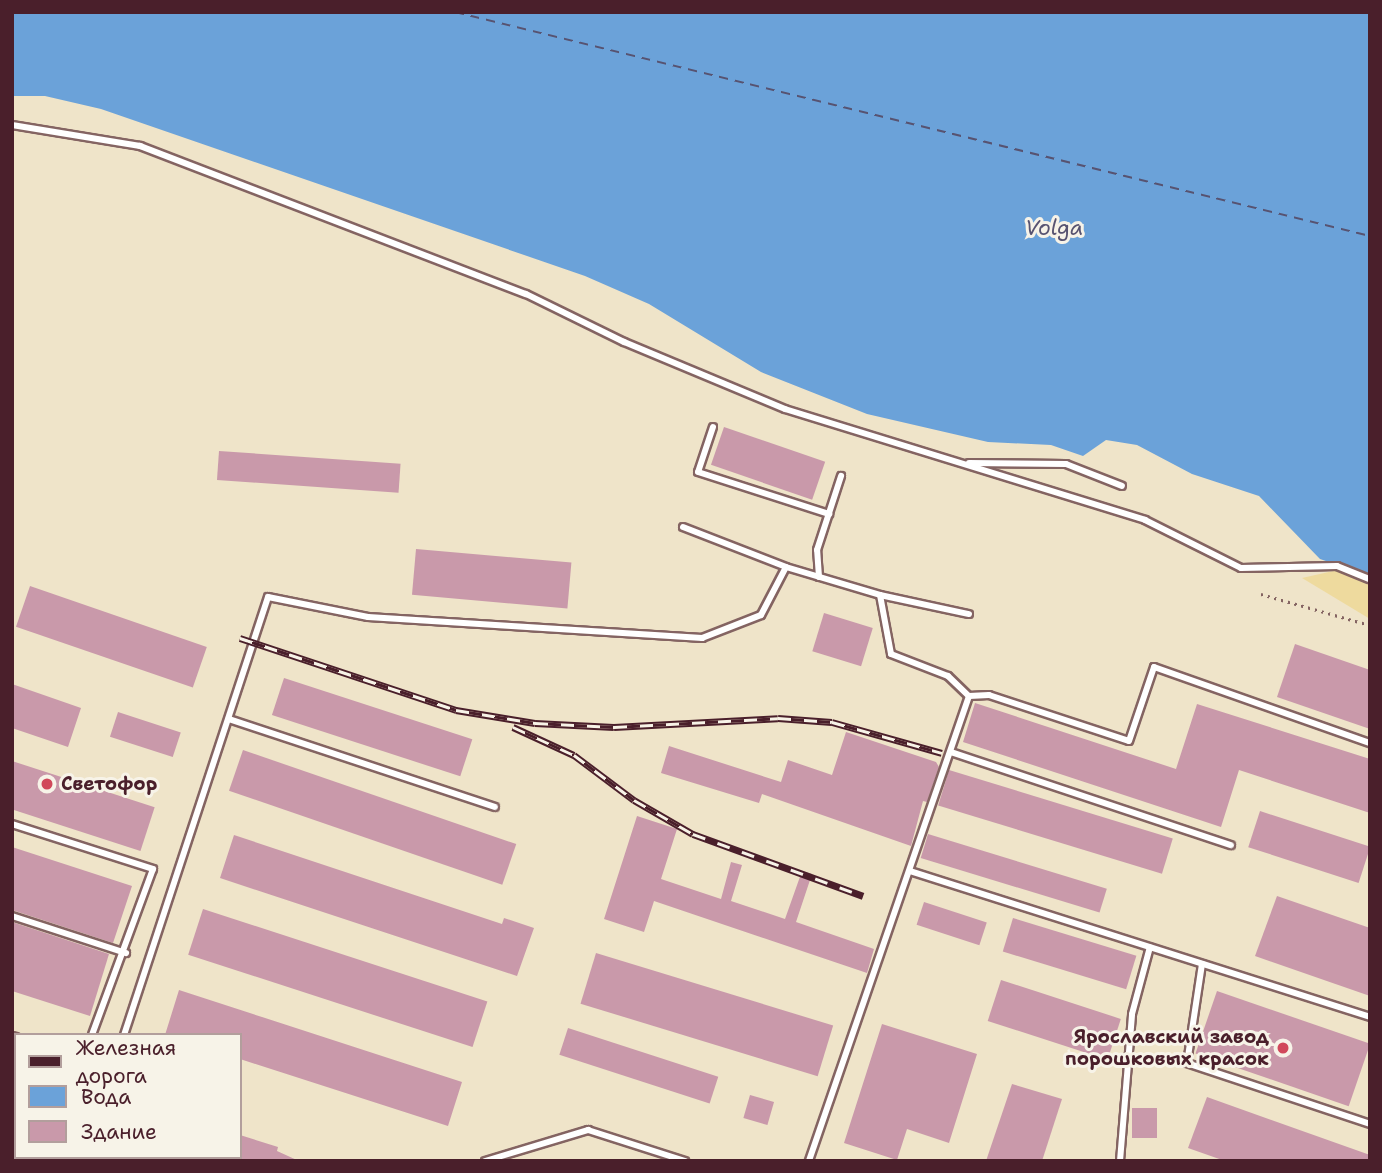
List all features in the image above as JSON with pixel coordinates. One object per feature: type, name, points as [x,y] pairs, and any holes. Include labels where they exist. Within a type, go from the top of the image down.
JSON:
[{"type":"lane","points":[[12,125],[139,146],[526,294],[624,342],[785,409],[1145,520],[1241,568],[1337,566],[1370,579]]},
{"type":"lane","points":[[713,427],[698,472],[829,514]]},
{"type":"lane","points":[[963,463],[1066,464],[1122,486]]},
{"type":"lane","points":[[819,577],[817,550],[841,476]]},
{"type":"lane","points":[[683,527],[786,567],[880,595],[969,614]]},
{"type":"lane","points":[[125,1033],[268,597],[381,618],[702,638],[761,615],[786,567]]},
{"type":"lane","points":[[880,595],[891,654],[948,676],[969,696],[989,695],[1129,741],[1154,667],[1370,743]]},
{"type":"lane","points":[[809,1161],[969,696]]},
{"type":"lane","points":[[229,719],[495,807]]},
{"type":"lane","points":[[951,752],[1231,845]]},
{"type":"lane","points":[[12,824],[153,869],[126,953],[93,1033]]},
{"type":"lane","points":[[910,871],[1370,1017]]},
{"type":"lane","points":[[12,916],[126,953]]},
{"type":"lane","points":[[1120,1161],[1132,1014],[1150,947]]},
{"type":"lane","points":[[1202,964],[1187,1063],[1370,1124]]},
{"type":"lane","points":[[485,1161],[588,1130],[685,1161]]},
{"type":"path","points":[[1261,594],[1370,625]]},
{"type":"sand","points":[[1342,569],[1370,580],[1370,619],[1302,578]]},
{"type":"water","name":"Volga","points":[[12,12],[1370,12],[1370,576],[1320,559],[1259,496],[1192,474],[1137,445],[1106,440],[1083,456],[1051,445],[988,442],[867,414],[761,372],[649,304],[585,276],[101,109],[45,96],[12,96]]},
{"type":"building","points":[[724,427],[825,462],[812,500],[711,465]]},
{"type":"building","points":[[219,451],[401,464],[399,493],[217,480]]},
{"type":"building","points":[[416,549],[571,563],[567,608],[412,595]]},
{"type":"building","points":[[30,586],[207,647],[193,688],[16,627]]},
{"type":"building","points":[[824,613],[873,628],[861,666],[812,651]]},
{"type":"building","points":[[1295,644],[1370,670],[1370,729],[1277,697]]},
{"type":"building","points":[[284,678],[472,739],[460,776],[272,715]]},
{"type":"building","points":[[12,684],[81,708],[68,747],[12,728]]},
{"type":"building","points":[[975,703],[1176,769],[1197,704],[1370,759],[1370,813],[1239,770],[1221,827],[963,742]]},
{"type":"building","points":[[118,712],[181,732],[173,757],[110,737]]},
{"type":"building","points":[[846,732],[936,762],[939,767],[927,802],[923,801],[911,846],[762,794],[759,803],[661,773],[669,746],[781,782],[788,760],[832,775]]},
{"type":"building","points":[[243,750],[516,844],[502,885],[229,791]]},
{"type":"building","name":"Светофор","points":[[12,761],[155,807],[140,851],[12,809]]},
{"type":"building","points":[[949,770],[1173,838],[1162,874],[938,805]]},
{"type":"building","points":[[1260,811],[1370,847],[1359,883],[1248,847]]},
{"type":"building","points":[[637,816],[677,829],[661,879],[721,899],[731,862],[742,865],[731,901],[785,919],[802,871],[812,874],[796,922],[874,949],[867,973],[654,901],[644,932],[604,919]]},
{"type":"building","points":[[928,834],[1107,889],[1100,913],[921,858]]},
{"type":"building","points":[[234,835],[502,924],[504,918],[534,928],[517,976],[220,878]]},
{"type":"building","points":[[12,847],[132,886],[113,943],[12,910]]},
{"type":"building","points":[[1277,896],[1370,928],[1370,996],[1255,956]]},
{"type":"building","points":[[924,902],[987,922],[979,945],[917,925]]},
{"type":"building","points":[[203,909],[487,1001],[473,1047],[188,955]]},
{"type":"building","points":[[1013,918],[1136,956],[1126,989],[1003,951]]},
{"type":"building","points":[[12,922],[109,954],[90,1016],[12,991]]},
{"type":"building","points":[[596,953],[833,1026],[818,1076],[581,1004]]},
{"type":"building","points":[[1001,980],[1121,1019],[1108,1060],[988,1021]]},
{"type":"building","points":[[179,990],[462,1082],[448,1126],[242,1060],[242,1033],[166,1033]]},
{"type":"building","name":"Ярославский завод порошковых красок","points":[[1217,991],[1370,1044],[1349,1106],[1196,1053]]},
{"type":"building","points":[[882,1024],[977,1054],[949,1143],[907,1129],[897,1160],[844,1143]]},
{"type":"building","points":[[568,1028],[718,1077],[710,1103],[559,1055]]},
{"type":"building","points":[[1012,1084],[1062,1099],[1042,1161],[986,1161]]},
{"type":"building","points":[[750,1095],[774,1102],[767,1125],[743,1118]]},
{"type":"building","points":[[1207,1097],[1370,1155],[1370,1161],[1225,1161],[1188,1148]]},
{"type":"building","points":[[1132,1108],[1157,1108],[1157,1138],[1132,1138]]},
{"type":"building","points":[[242,1136],[278,1147],[277,1151],[299,1161],[240,1161]]},
{"type":"ferry route","points":[[455,12],[1370,236]]},
{"type":"railway","points":[[240,638],[456,710],[535,723],[614,727],[778,718],[832,722],[942,753]]},
{"type":"railway","points":[[513,727],[574,755],[634,800],[693,834],[863,896]]},
{"type":"place","name":"Светофор","points":[[47,784]]},
{"type":"place","name":"Ярославский завод порошковых красок","points":[[1283,1048]]}]
